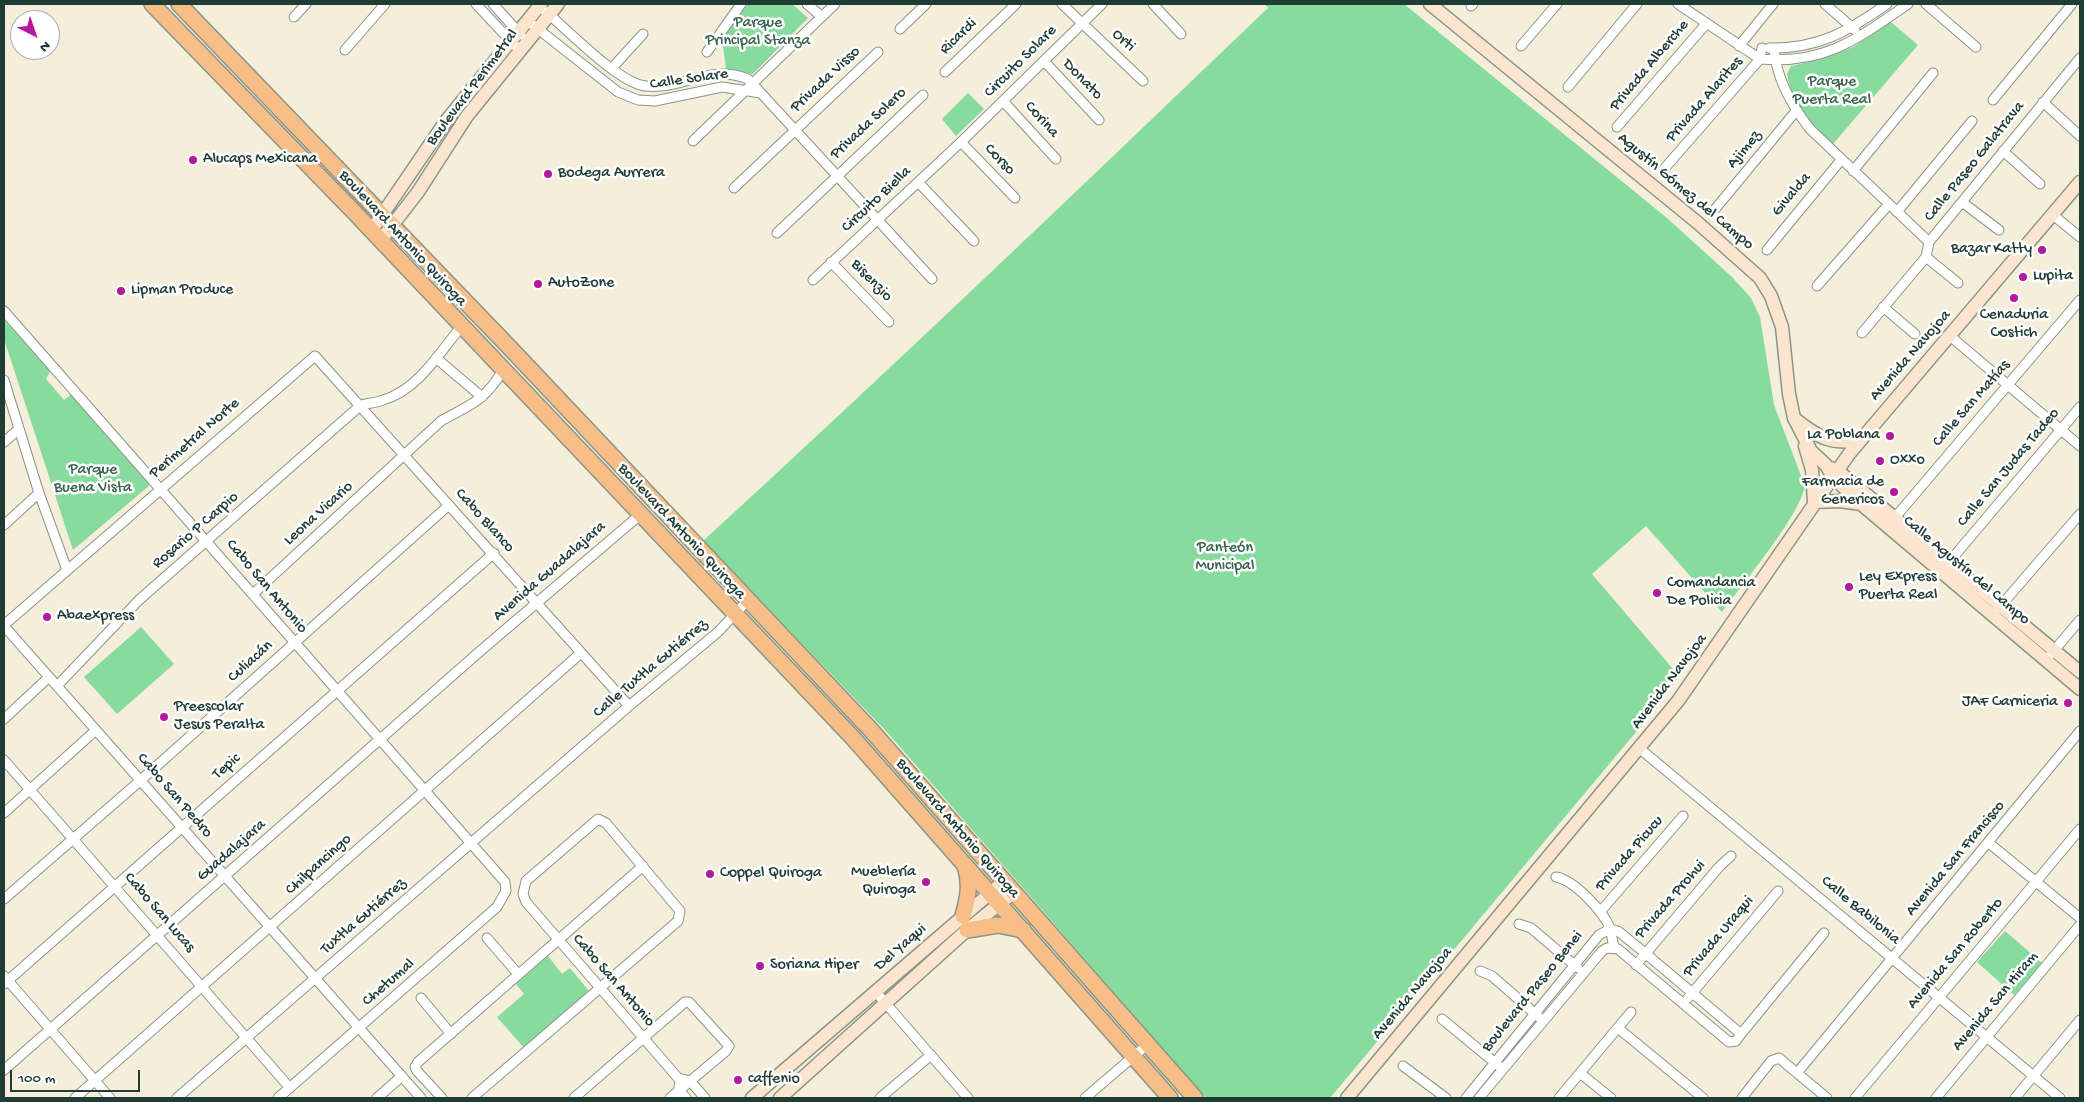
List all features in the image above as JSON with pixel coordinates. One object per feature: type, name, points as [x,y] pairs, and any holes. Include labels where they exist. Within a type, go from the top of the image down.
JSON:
[{"type":"main road","name":"Boulevard Antonio Quiroga","points":[[152,4],[376,236],[641,514],[735,616],[853,738],[1170,1098]]},
{"type":"main road","name":"Boulevard Antonio Quiroga","points":[[179,4],[870,729],[1195,1098]]},
{"type":"main road","points":[[963,862],[969,879],[965,923],[998,925],[1023,930]]},
{"type":"street","points":[[294,17],[306,4]]},
{"type":"street","points":[[345,50],[385,4]]},
{"type":"street","points":[[476,4],[523,47]]},
{"type":"street","points":[[493,4],[514,37]]},
{"type":"street","name":"Boulevard Perimetral","points":[[376,236],[467,116],[558,4]]},
{"type":"street","points":[[707,52],[741,4]]},
{"type":"street","points":[[806,4],[821,16]]},
{"type":"street","points":[[693,141],[834,4]]},
{"type":"street","points":[[900,29],[926,4]]},
{"type":"street","name":"Ricardi","points":[[945,72],[1016,4]]},
{"type":"street","name":"Circuito Solare","points":[[961,142],[1082,23],[1062,4]]},
{"type":"street","points":[[1082,23],[1102,4]]},
{"type":"street","points":[[1153,4],[1182,34]]},
{"type":"street","name":"Agustín Gómez del Campo","points":[[1430,4],[1690,217],[1760,278],[1771,296],[1782,327],[1788,394],[1794,418],[1803,439],[1832,471]]},
{"type":"street","points":[[1521,46],[1557,4]]},
{"type":"street","points":[[1568,87],[1638,4]]},
{"type":"street","points":[[1739,46],[1773,4]]},
{"type":"street","points":[[1825,4],[1863,36]]},
{"type":"street","points":[[1749,51],[1762,48],[1809,45],[1826,40],[1853,28],[1887,4]]},
{"type":"street","points":[[1684,5],[1706,24],[1760,59],[1775,61],[1821,56],[1863,36],[1908,4]]},
{"type":"street","points":[[1926,4],[1976,47]]},
{"type":"street","points":[[1993,100],[2072,4]]},
{"type":"street","name":"Boulevard Perimetral","points":[[388,222],[446,122],[540,5]]},
{"type":"street","name":"Calle Solare","points":[[540,5],[549,15],[592,51],[615,65],[633,82],[654,86],[691,78],[730,73],[739,75],[753,83],[932,280]]},
{"type":"street","name":"Calle Solare","points":[[528,21],[618,92],[626,96],[655,101],[722,87],[761,94]]},
{"type":"street","name":"Orti","points":[[1082,23],[1143,80]]},
{"type":"street","name":"Privada Alberche","points":[[1617,127],[1706,24]]},
{"type":"street","points":[[615,65],[643,34]]},
{"type":"street","name":"Privada Alarites","points":[[1664,169],[1760,59],[1762,48]]},
{"type":"street","points":[[1774,48],[1775,61],[1796,110],[1810,129],[1929,242]]},
{"type":"street","points":[[582,64],[592,51]]},
{"type":"street","name":"Privada Visso","points":[[734,188],[878,52]]},
{"type":"street","name":"Calle Paseo Galatrava","points":[[1862,333],[1926,257],[1929,242],[2080,58]]},
{"type":"street","name":"Donato","points":[[1044,61],[1099,120]]},
{"type":"street","points":[[1853,171],[1933,73]]},
{"type":"street","points":[[691,78],[695,92]]},
{"type":"street","points":[[626,96],[633,82]]},
{"type":"street","name":"Privada Solero","points":[[777,233],[836,174],[923,95]]},
{"type":"street","name":"Corina","points":[[1004,101],[1056,159]]},
{"type":"street","points":[[2043,102],[2080,136]]},
{"type":"street","name":"Ajimez","points":[[1716,208],[1796,110]]},
{"type":"street","points":[[1897,212],[1972,121]]},
{"type":"street","name":"Circuito Biella","points":[[812,280],[961,142]]},
{"type":"street","name":"Corso","points":[[961,142],[1015,198]]},
{"type":"street","points":[[2003,151],[2040,184]]},
{"type":"street","name":"Givalda","points":[[1766,250],[1841,160]]},
{"type":"street","points":[[918,182],[974,241]]},
{"type":"street","name":"Avenida Navojoa","points":[[1347,1098],[1640,748],[1694,679],[1814,502],[1832,471],[1861,440],[2080,182]]},
{"type":"street","points":[[1962,202],[1999,230]]},
{"type":"street","points":[[1817,286],[1889,204]]},
{"type":"street","points":[[2053,215],[2080,237]]},
{"type":"street","points":[[1926,257],[1958,282]]},
{"type":"street","name":"Bisenzio","points":[[831,262],[889,322]]},
{"type":"street","name":"Calle San Matías","points":[[1890,522],[2080,300]]},
{"type":"street","points":[[1883,307],[1915,334]]},
{"type":"street","name":"Cabo San Antonio","points":[[4,311],[208,542],[294,643],[381,738],[505,882]]},
{"type":"street","points":[[361,405],[384,400],[405,389],[436,358],[461,327]]},
{"type":"street","points":[[1950,336],[2080,446]]},
{"type":"street","name":"Perimetral Norte","points":[[4,625],[160,488],[316,357]]},
{"type":"street","name":"Cabo Blanco","points":[[316,357],[629,706]]},
{"type":"street","points":[[436,358],[482,397]]},
{"type":"street","name":"Leona Vicario","points":[[253,594],[441,421],[470,407],[482,397],[503,370]]},
{"type":"street","points":[[4,380],[39,494],[67,570]]},
{"type":"street","name":"Rosario P Carpio","points":[[57,686],[129,609],[208,542],[361,405]]},
{"type":"street","name":"Calle San Judas Tadeo","points":[[1944,567],[2080,407]]},
{"type":"street","points":[[1794,418],[1814,434],[1829,441],[1845,443],[1861,440]]},
{"type":"street","points":[[4,442],[18,429]]},
{"type":"street","points":[[1803,439],[1812,470],[1814,502],[1840,501],[1861,504]]},
{"type":"street","name":"Calle Agustín del Campo","points":[[1832,471],[1861,504],[1890,522]]},
{"type":"street","name":"Calle Agustín del Campo","points":[[1832,471],[1890,522],[2050,655],[2080,689]]},
{"type":"street","points":[[4,525],[39,494]]},
{"type":"street","name":"Culiacán","points":[[4,899],[141,780],[449,505]]},
{"type":"street","name":"Avenida Guadalajara","points":[[478,653],[641,514]]},
{"type":"street","points":[[1997,611],[2080,514]]},
{"type":"street","name":"Tepic","points":[[5,980],[494,554]]},
{"type":"street","name":"Calle Tuxtla Gutiérrez","points":[[570,757],[735,616],[748,600]]},
{"type":"street","points":[[2050,655],[2080,620]]},
{"type":"street","name":"Cabo San Pedro","points":[[4,625],[421,1098]]},
{"type":"street","name":"Guadalajara","points":[[4,1070],[226,877],[478,653]]},
{"type":"street","name":"Chilpancingo","points":[[75,1098],[582,653]]},
{"type":"street","name":"Calle Agustín del Campo","points":[[2050,655],[2080,672]]},
{"type":"street","points":[[4,719],[49,677]]},
{"type":"street","points":[[4,813],[96,730]]},
{"type":"street","name":"Avenida San Francisco","points":[[1797,1073],[1990,843],[2080,731]]},
{"type":"street","name":"Calle Babilonia","points":[[1640,748],[2060,1098]]},
{"type":"street","name":"Tuxtla Gutiérrez","points":[[177,1098],[570,757]]},
{"type":"street","name":"Cabo San Lucas","points":[[4,760],[115,885],[290,1088]]},
{"type":"street","name":"Privada Picucu","points":[[1600,912],[1683,816]]},
{"type":"street","name":"Cabo San Antonio","points":[[643,866],[606,823],[598,819],[526,881],[522,894],[526,902],[557,940],[678,1078]]},
{"type":"street","name":"Avenida San Roberto","points":[[1855,1098],[2080,828]]},
{"type":"street","points":[[1990,843],[2080,918]]},
{"type":"street","name":"Privada Prohui","points":[[1636,964],[1719,867],[1731,856]]},
{"type":"street","points":[[442,1098],[415,1067],[518,974],[643,866],[680,911],[678,920],[472,1098]]},
{"type":"street","points":[[1556,877],[1568,881],[1600,912],[1610,929],[1614,947],[1730,1042],[1736,1041],[1824,933]]},
{"type":"street","name":"Chetumal","points":[[278,1098],[498,907],[506,891],[505,882]]},
{"type":"street","name":"Del Yaqui","points":[[752,1098],[875,991],[965,923],[1008,887]]},
{"type":"street","name":"Privada Uraqui","points":[[1684,1004],[1778,891]]},
{"type":"street","name":"Del Yaqui","points":[[780,1098],[886,1004],[965,923]]},
{"type":"street","points":[[1519,924],[1530,928],[1584,972]]},
{"type":"street","name":"Avenida San Hiram","points":[[1936,1098],[2080,924]]},
{"type":"street","points":[[1610,929],[1618,931],[1741,1034]]},
{"type":"street","name":"Boulevard Paseo Benei","points":[[1466,1098],[1598,935],[1610,929]]},
{"type":"street","points":[[487,938],[518,974]]},
{"type":"street","name":"Boulevard Paseo Benei","points":[[1479,1098],[1602,951],[1614,947]]},
{"type":"street","points":[[1480,971],[1492,976],[1542,1021]]},
{"type":"street","points":[[5,980],[51,1029],[110,1098]]},
{"type":"street","points":[[875,991],[968,1098]]},
{"type":"street","points":[[420,998],[451,1034]]},
{"type":"street","points":[[574,1098],[685,1002],[693,1004],[729,1046],[726,1052],[670,1098]]},
{"type":"street","points":[[1559,1098],[1631,1012]]},
{"type":"street","points":[[1442,1020],[1503,1069]]},
{"type":"street","points":[[2015,1098],[2080,1020]]},
{"type":"street","points":[[1618,1028],[1703,1098]]},
{"type":"street","points":[[1085,1098],[1148,1044]]},
{"type":"street","points":[[880,1098],[931,1055]]},
{"type":"street","points":[[1742,1098],[1775,1058],[1779,1058],[1827,1098]]},
{"type":"street","points":[[1403,1066],[1446,1098]]},
{"type":"street","points":[[1580,1073],[1612,1098]]},
{"type":"street","points":[[377,1098],[402,1076]]},
{"type":"street","points":[[686,1098],[679,1090],[678,1078],[690,1081],[702,1095],[692,1098]]},
{"type":"green space","name":"Parque Principal Stanza","points":[[748,4],[792,4],[808,18],[753,74],[726,69],[722,38]]},
{"type":"green space","name":"Panteón Municipal","points":[[1264,4],[1404,4],[1667,218],[1732,277],[1751,298],[1760,317],[1774,405],[1805,486],[1801,499],[1782,532],[1722,612],[1646,526],[1592,574],[1679,676],[1656,708],[1330,1098],[1206,1098],[886,731],[703,541],[916,343],[1268,8]]},
{"type":"green space","name":"Parque Puerta Real","points":[[1891,22],[1918,45],[1833,144],[1810,121],[1798,104],[1789,85],[1787,74],[1791,66],[1822,59],[1853,47]]},
{"type":"green space","points":[[968,93],[984,109],[956,136],[942,119]]},
{"type":"green space","name":"Parque Buena Vista","points":[[4,320],[51,370],[46,379],[64,400],[72,394],[150,485],[73,550],[4,339]]},
{"type":"green space","points":[[141,627],[174,664],[117,714],[84,677]]},
{"type":"green space","points":[[2005,931],[2042,963],[2014,995],[1977,962]]},
{"type":"green space","points":[[548,956],[562,974],[570,968],[589,991],[524,1048],[497,1017],[524,994],[516,984]]},
{"type":"place","name":"Alucaps Mexicana","points":[[193,160]]},
{"type":"place","name":"Bodega Aurrera","points":[[548,174]]},
{"type":"place","name":"Bazar Katty","points":[[2042,250]]},
{"type":"place","name":"Lupita","points":[[2023,277]]},
{"type":"place","name":"AutoZone","points":[[538,284]]},
{"type":"place","name":"Lipman Produce","points":[[121,291]]},
{"type":"place","name":"Cenaduria Costich","points":[[2014,298]]},
{"type":"place","name":"La Poblana","points":[[1890,436]]},
{"type":"place","name":"Oxxo","points":[[1880,461]]},
{"type":"place","name":"Farmacia de Genericos","points":[[1894,492]]},
{"type":"place","name":"Ley Express Puerta Real","points":[[1849,587]]},
{"type":"place","name":"Comandancia De Policia","points":[[1657,593]]},
{"type":"place","name":"Abaexpress","points":[[47,617]]},
{"type":"place","name":"JAF Carniceria","points":[[2068,703]]},
{"type":"place","name":"Preescolar Jesus Peralta","points":[[164,717]]},
{"type":"place","name":"Coppel Quiroga","points":[[710,874]]},
{"type":"place","name":"Mueblería Quiroga","points":[[926,882]]},
{"type":"place","name":"Soriana Hiper","points":[[760,966]]},
{"type":"place","name":"caffenio","points":[[738,1080]]}]
